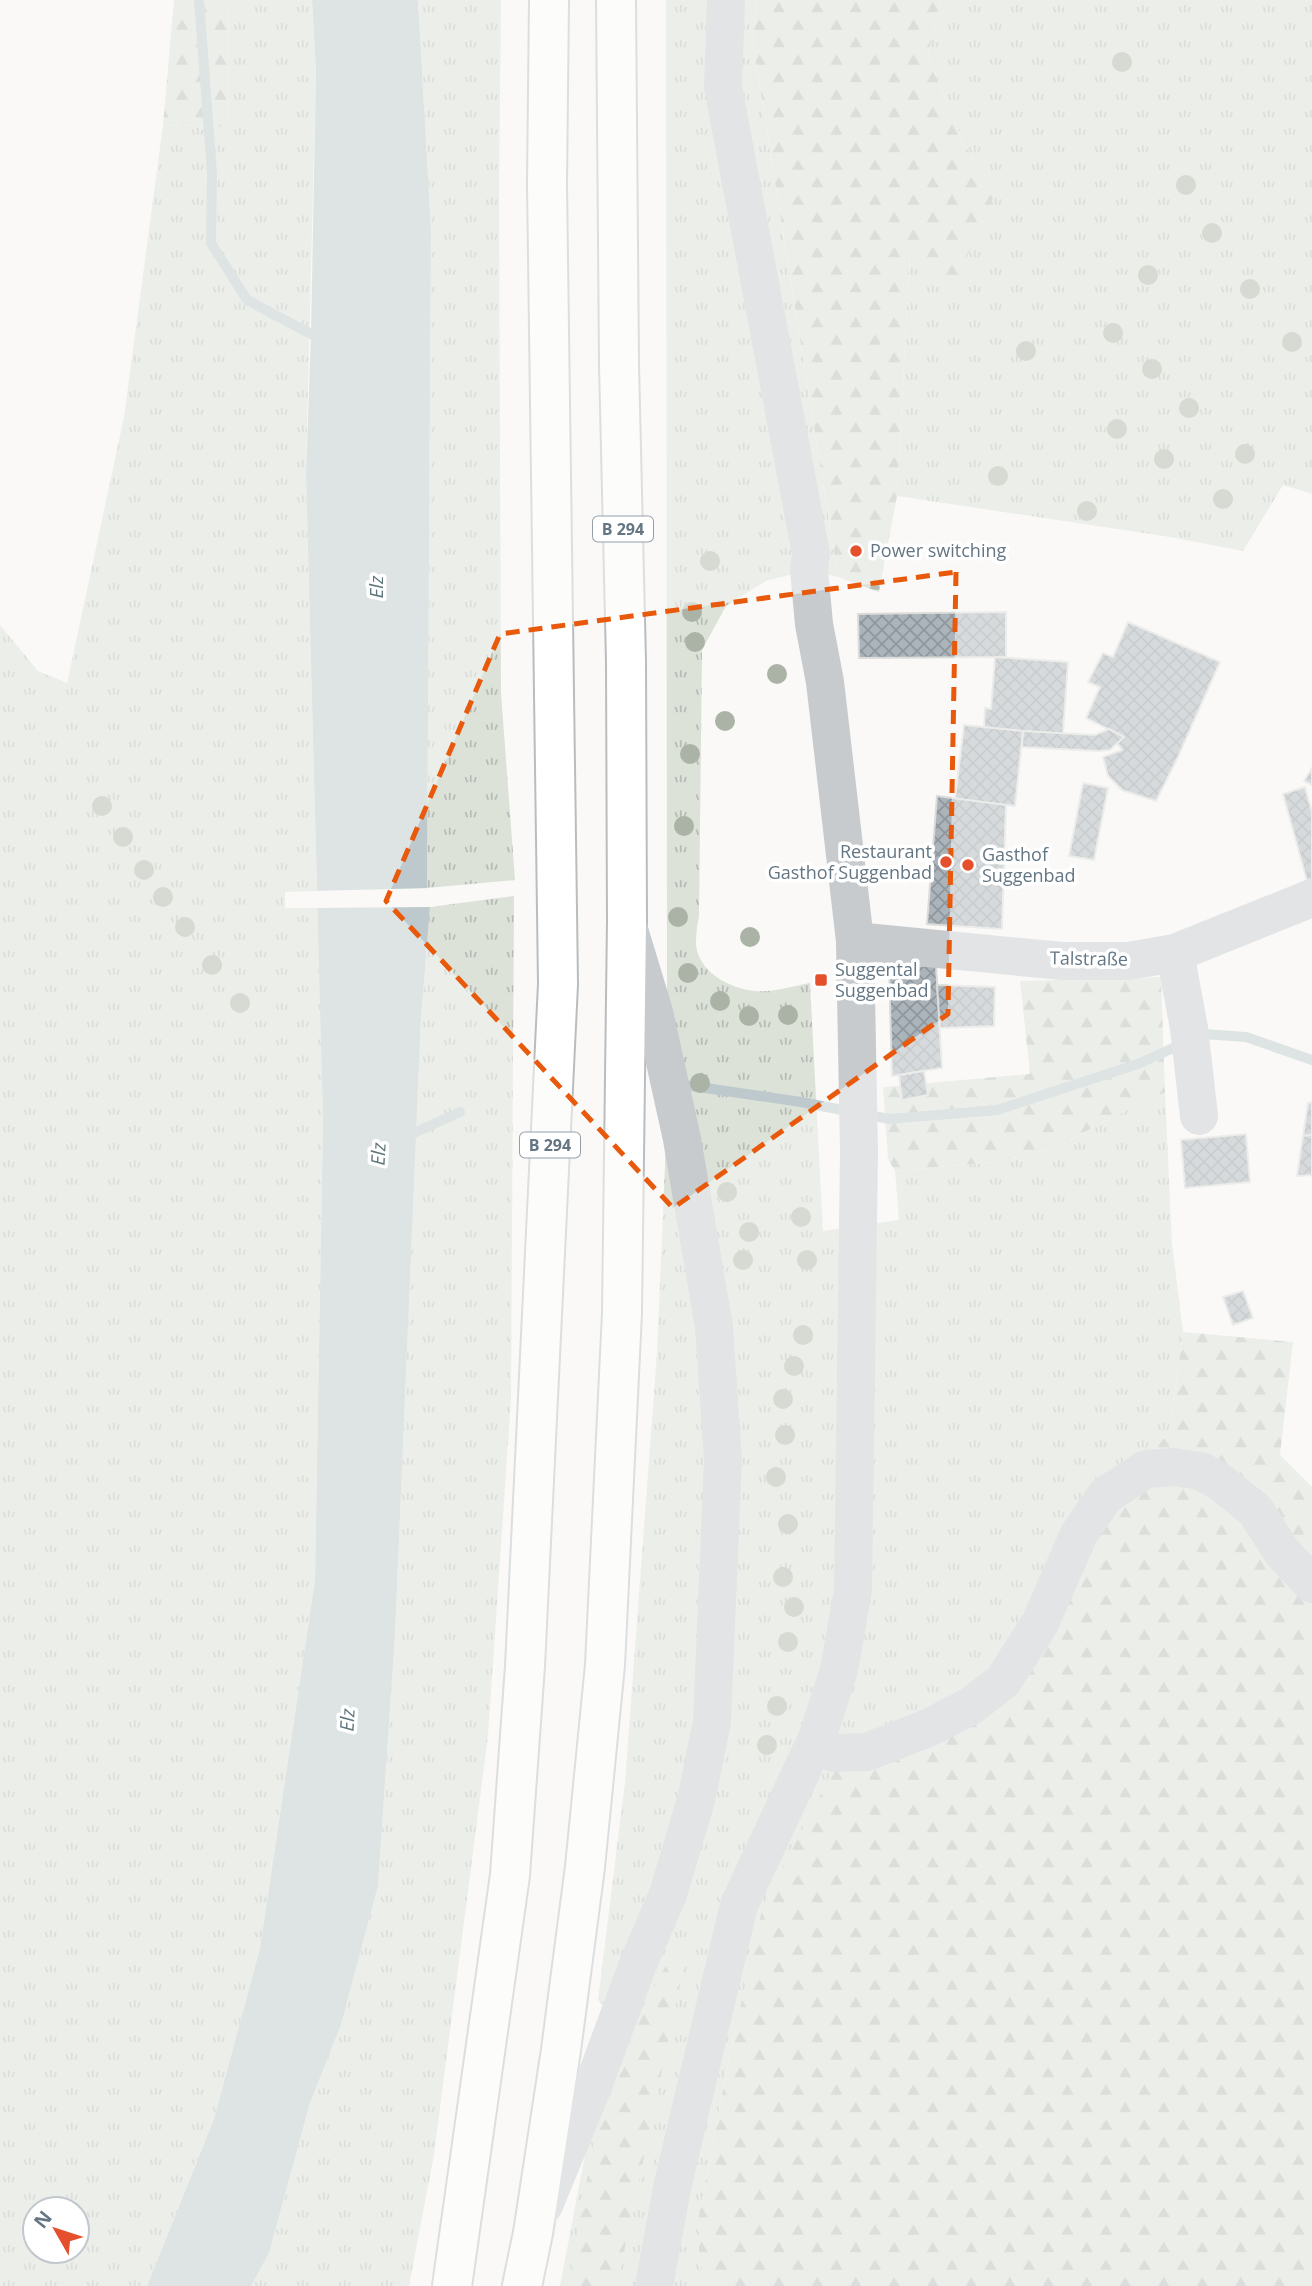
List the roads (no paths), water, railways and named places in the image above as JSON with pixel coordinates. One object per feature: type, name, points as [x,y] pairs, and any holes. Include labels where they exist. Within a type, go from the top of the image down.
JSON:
[{"type":"highway","name":"B 294","points":[[452,2286],[510,1875],[525,1666],[558,984],[547,184],[549,0]]},
{"type":"highway","name":"B 294","points":[[523,2286],[582,1893],[605,1665],[622,1313],[627,921],[626,661],[619,364],[616,0]]},
{"type":"street","points":[[654,2286],[672,2188],[739,1905],[817,1738],[842,1657],[853,1590],[859,1152],[855,941],[825,682],[814,624],[809,570],[811,554],[723,87],[726,0]]},
{"type":"street","name":"Talstraße","points":[[855,941],[1062,961],[1128,961],[1175,954],[1312,898]]},
{"type":"street","points":[[533,2233],[668,1894],[696,1800],[712,1722],[723,1460],[714,1327],[676,1113],[654,1012],[627,921]]},
{"type":"street","points":[[1175,954],[1192,1050],[1199,1116]]},
{"type":"street","points":[[834,1753],[867,1752],[928,1728],[971,1706],[1003,1681],[1040,1623],[1079,1534],[1106,1495],[1146,1469],[1173,1467],[1201,1471],[1220,1482],[1255,1510],[1282,1552],[1312,1584]]},
{"type":"water","name":"Elz","points":[[312,0],[418,0],[431,230],[427,888],[430,907],[421,1018],[395,1636],[378,1886],[341,2025],[310,2103],[269,2253],[251,2286],[147,2286],[214,2119],[260,1948],[315,1580],[323,1118],[306,474],[316,70]]},
{"type":"waterway","points":[[199,0],[212,173],[211,243],[247,300],[311,334]]},
{"type":"waterway","points":[[1197,1037],[1203,1034],[1246,1037],[1312,1060]]},
{"type":"waterway","points":[[678,1084],[801,1102],[889,1119],[997,1110],[1138,1064],[1182,1044]]},
{"type":"waterway","points":[[404,1135],[460,1112]]},
{"type":"place","name":"Power switching","points":[[856,551]]},
{"type":"place","name":"Restaurant Gasthof Suggenbad","points":[[946,862]]},
{"type":"place","name":"Gasthof Suggenbad","points":[[968,865]]},
{"type":"place","name":"Suggental Suggenbad","points":[[821,980]]}]
